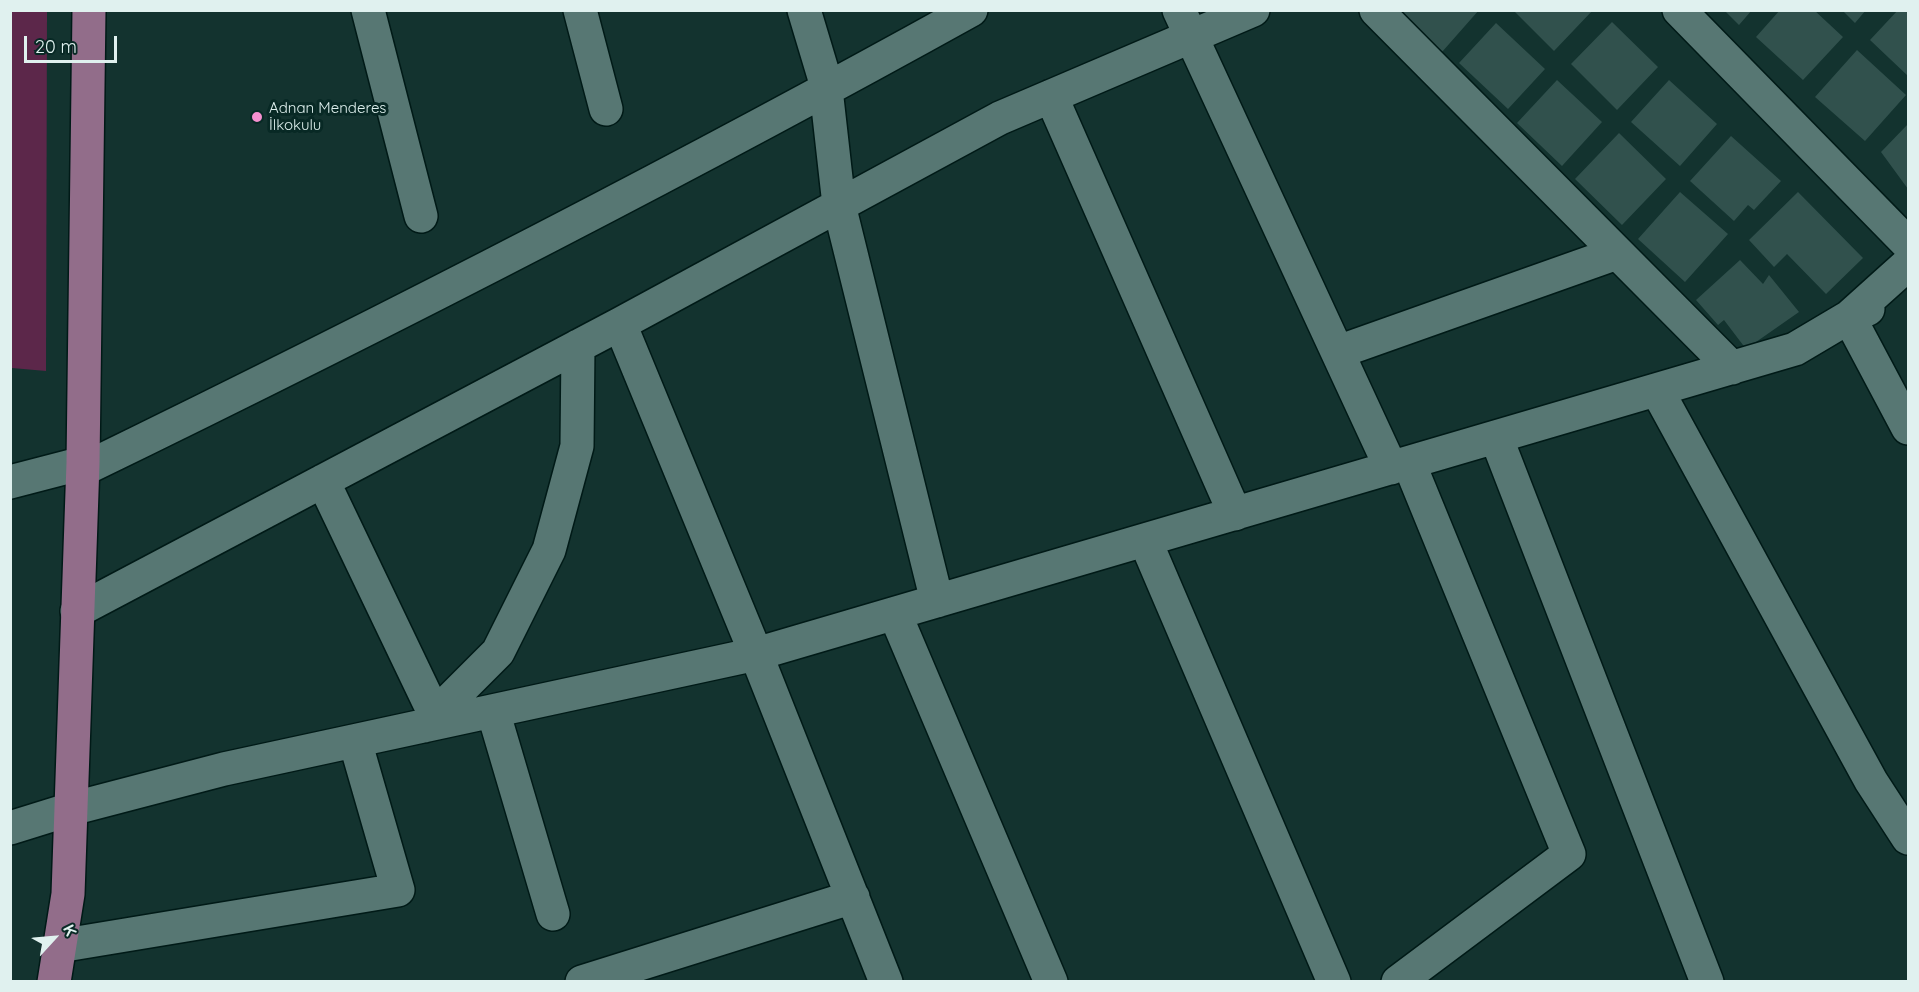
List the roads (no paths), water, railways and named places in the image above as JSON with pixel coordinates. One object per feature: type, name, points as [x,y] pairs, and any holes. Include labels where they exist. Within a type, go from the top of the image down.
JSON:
[{"type":"main road","points":[[54,981],[68,894],[82,467],[89,10]]},
{"type":"street","points":[[368,10],[421,216]]},
{"type":"street","points":[[580,10],[606,109]]},
{"type":"street","points":[[804,10],[825,80],[839,205],[937,602]]},
{"type":"street","points":[[10,482],[82,467],[374,327],[826,91],[971,10]]},
{"type":"street","points":[[77,611],[620,324],[1000,118],[1051,96],[1186,23],[1253,10]]},
{"type":"street","points":[[1376,10],[1732,368]]},
{"type":"street","points":[[1679,10],[1908,244]]},
{"type":"street","points":[[1186,23],[1338,352],[1400,465],[1569,854],[1398,981]]},
{"type":"street","points":[[1051,96],[1235,514]]},
{"type":"street","points":[[1338,352],[1617,253]]},
{"type":"street","points":[[1849,317],[1908,264]]},
{"type":"street","points":[[10,828],[71,809],[224,769],[355,741],[429,721],[493,711],[756,654],[1795,349],[1849,317],[1908,293]]},
{"type":"street","points":[[1849,317],[1908,428]]},
{"type":"street","points":[[620,324],[756,654],[886,981]]},
{"type":"street","points":[[429,721],[498,652],[549,550],[577,446],[578,346]]},
{"type":"street","points":[[1657,390],[1871,781],[1908,838]]},
{"type":"street","points":[[1496,437],[1707,981]]},
{"type":"street","points":[[323,481],[429,721]]},
{"type":"street","points":[[1145,540],[1334,981]]},
{"type":"street","points":[[895,614],[1052,981]]},
{"type":"street","points":[[493,711],[553,914]]},
{"type":"street","points":[[59,946],[398,890],[355,741]]},
{"type":"street","points":[[582,981],[853,897]]},
{"type":"place","name":"Adnan Menderes İlkokulu","points":[[257,117]]}]
